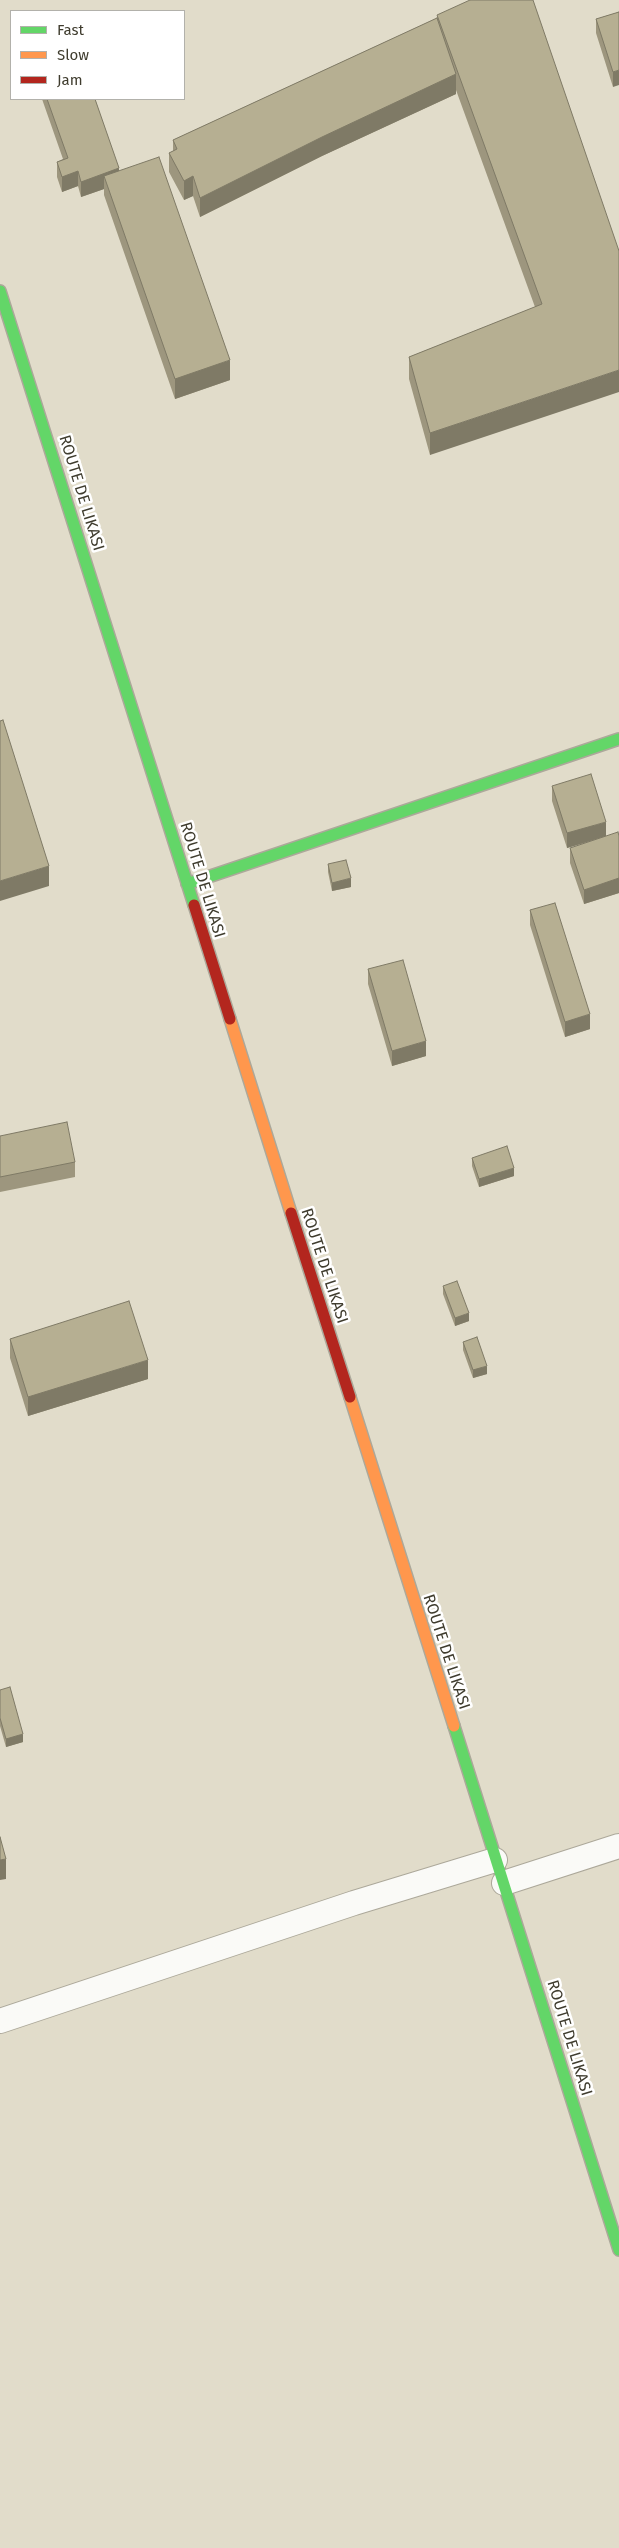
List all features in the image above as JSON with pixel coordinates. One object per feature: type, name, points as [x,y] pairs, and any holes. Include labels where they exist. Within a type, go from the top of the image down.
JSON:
[{"type":"main road","name":"ROUTE DE LIKASI","points":[[0,291],[619,2250]]},
{"type":"main road","points":[[187,884],[619,739]]},
{"type":"lane","points":[[504,1883],[619,1846]]},
{"type":"lane","points":[[0,2021],[354,1902],[495,1860]]},
{"type":"building","points":[[470,0],[533,0],[619,251],[619,370],[430,433],[409,357],[542,304],[437,15]]},
{"type":"building","points":[[619,12],[619,70],[613,72],[596,19]]},
{"type":"building","points":[[437,18],[456,74],[322,137],[200,198],[193,176],[184,181],[169,153],[177,149],[173,140]]},
{"type":"building","points":[[47,100],[95,100],[119,168],[81,182],[78,171],[62,177],[57,162],[68,158]]},
{"type":"building","points":[[159,157],[230,360],[175,379],[104,176]]},
{"type":"building","points":[[3,720],[49,866],[0,881],[0,721]]},
{"type":"building","points":[[591,774],[606,822],[567,833],[552,786]]},
{"type":"building","points":[[618,832],[619,878],[584,890],[570,848]]},
{"type":"building","points":[[346,860],[351,878],[332,883],[328,864]]},
{"type":"building","points":[[555,903],[590,1014],[565,1022],[530,910]]},
{"type":"building","points":[[403,960],[426,1041],[392,1051],[368,969]]},
{"type":"building","points":[[67,1122],[75,1162],[0,1177],[0,1136]]},
{"type":"building","points":[[507,1146],[514,1168],[479,1179],[472,1158]]},
{"type":"building","points":[[457,1281],[469,1313],[455,1318],[443,1286]]},
{"type":"building","points":[[129,1301],[148,1360],[28,1397],[10,1339]]},
{"type":"building","points":[[477,1337],[487,1366],[473,1370],[463,1342]]},
{"type":"building","points":[[10,1687],[23,1734],[6,1739],[0,1718],[0,1690]]},
{"type":"building","points":[[0,1837],[6,1859],[0,1860]]},
{"type":"traffic: fast","points":[[0,291],[194,905]]},
{"type":"traffic: fast","points":[[187,884],[619,739]]},
{"type":"traffic: fast","points":[[454,1726],[619,2250]]},
{"type":"traffic: slow","points":[[230,1019],[291,1213]]},
{"type":"traffic: slow","points":[[350,1397],[454,1726]]},
{"type":"traffic: jam","points":[[194,905],[230,1019]]},
{"type":"traffic: jam","points":[[291,1213],[350,1397]]}]
